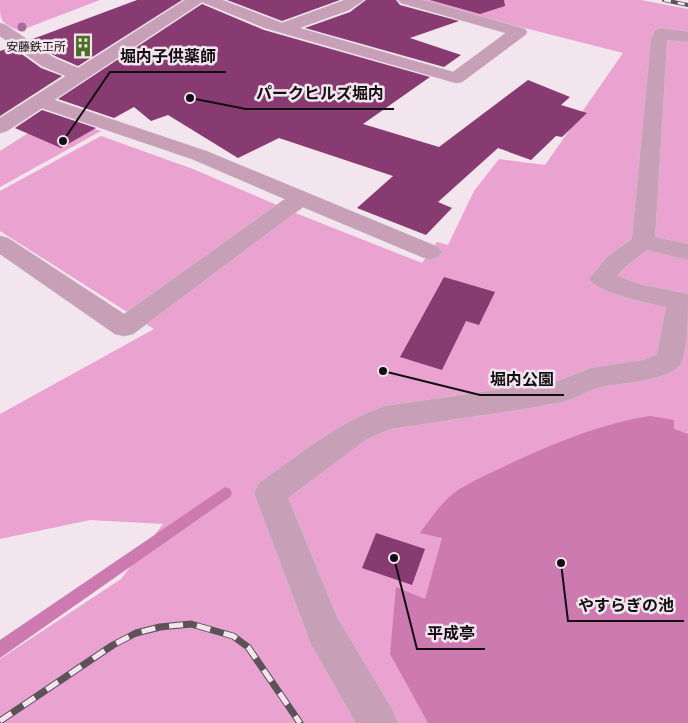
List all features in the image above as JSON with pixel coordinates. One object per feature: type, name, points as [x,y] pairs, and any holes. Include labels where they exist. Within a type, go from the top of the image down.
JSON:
[{"type":"street","points":[[0,126],[195,0]]},
{"type":"street","points":[[208,0],[271,26],[456,78],[519,32],[406,0]]},
{"type":"street","points":[[283,28],[344,7],[356,0]]},
{"type":"street","points":[[0,28],[48,62],[80,76]]},
{"type":"street","points":[[643,242],[659,40],[661,33],[688,37]]},
{"type":"street","points":[[39,101],[173,146],[294,204],[430,252]]},
{"type":"street","points":[[0,243],[124,327],[294,204]]},
{"type":"street","points":[[378,723],[324,631],[270,493],[356,431],[385,418],[564,391],[586,379],[641,371],[670,359],[684,303],[634,291],[601,279],[617,261],[643,242],[688,252]]},
{"type":"shaded area","points":[[0,0],[100,0],[19,31],[2,20]]},
{"type":"shaded area","points":[[414,0],[641,0],[688,9],[688,723],[0,723],[0,659],[121,579],[163,524],[90,520],[0,539],[0,414],[154,329],[0,231],[0,191],[101,136],[193,169],[298,214],[422,263],[437,242],[448,245],[474,191],[499,159],[545,165],[623,53]]},
{"type":"shaded area","points":[[55,116],[101,131],[0,187],[0,151]]},
{"type":"shaded area","points":[[650,416],[674,420],[674,429],[688,434],[688,723],[428,723],[390,654],[396,587],[425,599],[442,538],[420,533],[447,499],[458,490],[480,478],[567,439],[616,423]]},
{"type":"building","points":[[137,0],[182,0],[78,66],[55,56],[30,40]]},
{"type":"building","points":[[227,0],[340,0],[282,21]]},
{"type":"building","points":[[366,0],[396,0],[400,5],[459,21],[410,38],[461,55],[444,67],[305,28],[350,12]]},
{"type":"building","points":[[430,0],[504,0],[505,6],[480,14]]},
{"type":"building","points":[[202,4],[264,30],[430,77],[363,124],[439,147],[528,80],[570,97],[561,105],[587,113],[562,137],[556,136],[531,160],[498,148],[438,202],[452,208],[426,235],[357,208],[393,176],[279,138],[238,158],[168,115],[151,121],[134,107],[114,118],[58,99]]},
{"type":"building","points":[[12,47],[41,68],[62,76],[0,116],[0,51]]},
{"type":"building","points":[[42,110],[96,128],[61,148],[15,128]]},
{"type":"building","points":[[444,277],[495,292],[479,325],[466,321],[442,370],[400,357]]},
{"type":"building","points":[[376,533],[425,549],[412,585],[362,568]]},
{"type":"waterway","points":[[0,650],[225,493]]},
{"type":"railway","points":[[664,0],[688,5]]},
{"type":"railway","points":[[0,721],[113,645],[136,633],[160,627],[191,624],[233,636],[248,647],[300,723]]},
{"type":"place","name":"安藤鉄工所","points":[[83,46]]},
{"type":"place","name":"パークヒルズ堀内","points":[[190,98]]},
{"type":"place","name":"堀内子供薬師","points":[[63,141]]},
{"type":"place","name":"堀内公園","points":[[383,371]]},
{"type":"place","name":"平成亭","points":[[394,558]]},
{"type":"place","name":"やすらぎの池","points":[[561,563]]}]
